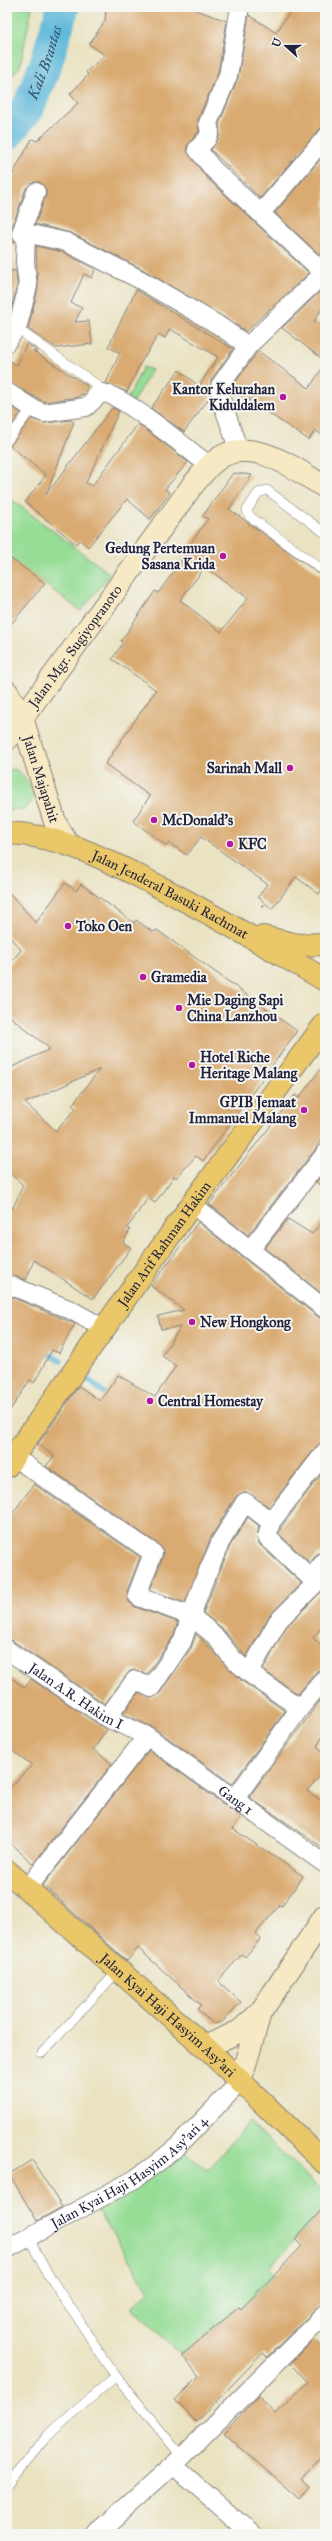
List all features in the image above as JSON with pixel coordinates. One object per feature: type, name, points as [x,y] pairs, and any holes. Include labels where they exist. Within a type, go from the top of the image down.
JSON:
[{"type":"main road","name":"Jalan Mgr. Sugiyopranoto","points":[[22,718],[192,486],[210,466],[231,452],[270,457],[325,487]]},
{"type":"main road","name":"Jalan Majapahit","points":[[7,692],[22,718],[55,822],[67,843]]},
{"type":"main road","points":[[7,739],[22,718]]},
{"type":"main road","name":"Jalan Jenderal Basuki Rachmat","points":[[7,833],[28,834],[67,843],[94,854],[173,894],[325,980]]},
{"type":"main road","points":[[231,926],[274,941],[298,945],[325,944]]},
{"type":"main road","name":"Jalan Arif Rahman Hakim","points":[[10,1462],[103,1328],[192,1204],[325,1024]]},
{"type":"main road","name":"Jalan Kyai Haji Hasyim Asy'ari","points":[[7,1871],[205,2047],[325,2163]]},
{"type":"main road","points":[[205,2047],[240,2030],[260,2013],[323,1925]]},
{"type":"main road","points":[[240,2082],[260,2013]]},
{"type":"street","points":[[239,452],[221,399],[220,386],[248,346],[324,272],[213,169],[197,149],[207,139],[210,132],[208,123],[228,76],[240,7]]},
{"type":"street","points":[[261,213],[325,138]]},
{"type":"street","points":[[36,192],[21,233],[73,245],[139,279],[218,324],[248,346]]},
{"type":"street","points":[[12,335],[24,309],[28,286],[25,262],[26,233]]},
{"type":"street","points":[[7,392],[32,408],[49,413],[88,405],[101,393],[112,395],[151,421],[210,466]]},
{"type":"street","points":[[250,1250],[325,1154]]},
{"type":"street","points":[[192,1204],[325,1309]]},
{"type":"street","points":[[7,1284],[71,1310],[103,1328]]},
{"type":"street","points":[[249,1673],[278,1621],[316,1583],[316,1572],[267,1537],[270,1527],[319,1472],[325,1452]]},
{"type":"street","points":[[10,1462],[153,1553],[138,1595],[139,1597],[191,1616],[214,1635],[233,1658],[249,1673],[300,1708]]},
{"type":"street","points":[[107,1718],[134,1680],[152,1688],[182,1642],[221,1541],[245,1502],[270,1527]]},
{"type":"street","name":"Jalan A.R. Hakim I","points":[[7,1650],[107,1718],[147,1736]]},
{"type":"street","points":[[234,1800],[300,1708],[325,1678]]},
{"type":"street","points":[[27,1889],[147,1736]]},
{"type":"street","name":"Gang 1","points":[[147,1736],[325,1864]]},
{"type":"street","name":"Jalan Kyai Haji Hasyim Asy'ari 4","points":[[7,2249],[30,2238],[135,2179],[161,2160],[240,2082]]},
{"type":"street","points":[[96,2534],[177,2461],[325,2314]]},
{"type":"street","points":[[177,2461],[252,2534]]},
{"type":"lane","points":[[12,335],[97,385],[82,407]]},
{"type":"lane","points":[[7,441],[32,408]]},
{"type":"lane","points":[[325,533],[267,490],[258,493],[247,510],[249,516],[320,568],[325,568]]},
{"type":"lane","points":[[42,2053],[118,1971]]},
{"type":"lane","points":[[30,2238],[35,2252],[100,2356],[177,2461]]},
{"type":"lane","points":[[7,2485],[48,2435],[116,2376]]},
{"type":"path","points":[[262,907],[265,903]]},
{"type":"shaded area","points":[[7,260],[23,262],[25,276],[7,338]]},
{"type":"green space","points":[[7,7],[32,7],[20,67],[7,79]]},
{"type":"green space","points":[[143,367],[152,370],[132,403],[127,400]]},
{"type":"green space","points":[[7,496],[110,574],[81,611],[7,556]]},
{"type":"green space","points":[[14,769],[24,776],[28,782],[31,788],[32,799],[29,805],[24,809],[7,810],[7,771]]},
{"type":"green space","points":[[249,2121],[325,2194],[325,2206],[269,2268],[275,2274],[241,2309],[239,2307],[182,2355],[131,2308],[149,2292],[97,2208],[186,2152],[208,2170]]},
{"type":"building","points":[[106,7],[187,7],[227,21],[218,73],[198,119],[199,131],[187,146],[187,151],[206,177],[309,273],[246,331],[144,270],[71,233],[35,224],[46,195],[46,190],[40,182],[34,182],[26,188],[11,230],[11,235],[15,243],[7,242],[7,184],[32,139],[37,141],[78,103],[70,94],[88,75],[86,72],[105,55],[89,44],[105,21]]},
{"type":"building","points":[[293,7],[325,7],[325,123],[260,198],[211,150],[220,136],[219,124],[238,78],[249,15],[276,33]]},
{"type":"building","points":[[324,155],[325,156],[325,260],[275,213]]},
{"type":"building","points":[[36,246],[62,252],[95,269],[92,278],[84,274],[71,303],[82,308],[75,322],[89,321],[92,344],[56,348],[28,329],[38,288]]},
{"type":"building","points":[[7,270],[16,271],[17,285],[10,315],[7,314]]},
{"type":"building","points":[[325,287],[325,304],[314,321],[325,328],[325,361],[282,328]]},
{"type":"building","points":[[136,290],[233,349],[211,380],[210,397],[184,432],[151,408],[179,370],[199,386],[218,357],[170,329],[165,338],[159,334],[140,364],[127,392],[106,383],[120,353],[108,347]]},
{"type":"building","points":[[27,343],[38,351],[33,351],[88,386],[84,394],[78,397],[45,402],[7,382],[7,359],[17,365]]},
{"type":"building","points":[[258,351],[309,388],[325,364],[325,437],[315,430],[309,440],[231,388]]},
{"type":"building","points":[[7,404],[21,413],[7,431]]},
{"type":"building","points":[[112,408],[119,411],[86,483],[92,486],[138,424],[188,462],[165,489],[170,493],[150,519],[127,499],[88,547],[80,540],[76,544],[25,502],[46,475],[10,446],[31,419],[45,423],[71,420],[74,422],[46,495]]},
{"type":"building","points":[[233,473],[252,475],[229,509],[325,578],[325,886],[319,894],[296,877],[272,909],[258,897],[267,884],[201,837],[187,855],[169,843],[167,846],[133,821],[150,796],[105,764],[156,690],[112,659],[123,643],[121,641],[155,591],[158,593],[187,554],[184,552],[208,519],[203,516]],"holes":[[[205,567],[248,598],[221,632],[180,600]]]},
{"type":"building","points":[[7,556],[45,583],[7,629]]},
{"type":"building","points":[[65,883],[76,891],[81,884],[134,923],[136,920],[153,932],[157,930],[297,1031],[203,1161],[196,1156],[176,1178],[174,1176],[155,1203],[148,1198],[127,1228],[130,1230],[123,1242],[131,1248],[93,1299],[34,1260],[26,1280],[7,1274],[7,1206],[13,1208],[23,1185],[7,1171],[7,1088],[10,1086],[8,1069],[50,1049],[7,1014],[7,967],[21,950],[7,934],[7,890],[36,923]],"holes":[[[100,1069],[72,1105],[76,1108],[56,1131],[25,1103]]]},
{"type":"building","points":[[325,1063],[325,1133],[314,1151],[248,1235],[209,1204],[295,1095],[299,1098]]},
{"type":"building","points":[[325,1171],[325,1190],[316,1182]]},
{"type":"building","points":[[325,1218],[325,1296],[265,1248],[288,1219],[312,1234]]},
{"type":"building","points":[[198,1222],[318,1317],[325,1319],[325,1442],[317,1446],[269,1507],[246,1492],[236,1496],[211,1537],[185,1603],[150,1590],[163,1556],[162,1548],[46,1466],[54,1456],[38,1444],[79,1386],[100,1401],[118,1375],[155,1397],[176,1366],[162,1356],[180,1327],[161,1329],[158,1316],[184,1310],[151,1286]]},
{"type":"building","points":[[7,1295],[75,1324],[59,1353],[52,1350],[34,1383],[30,1380],[7,1415]]},
{"type":"building","points":[[325,1469],[325,1551],[317,1554],[310,1563],[279,1534],[281,1527]]},
{"type":"building","points":[[34,1484],[140,1557],[127,1591],[129,1602],[135,1607],[178,1622],[173,1637],[147,1674],[135,1670],[130,1671],[105,1704],[13,1641],[7,1640],[7,1521]]},
{"type":"building","points":[[248,1517],[259,1526],[257,1539],[260,1545],[301,1583],[269,1616],[246,1657],[222,1628],[203,1613],[230,1546]]},
{"type":"building","points":[[325,1588],[325,1624],[313,1638],[325,1649],[325,1668],[317,1671],[298,1694],[263,1670],[286,1627]]},
{"type":"building","points":[[196,1634],[242,1681],[285,1711],[232,1784],[153,1727],[123,1714],[138,1693],[151,1698],[159,1694],[191,1648]]},
{"type":"building","points":[[7,1675],[25,1688],[31,1679],[107,1730],[93,1749],[112,1764],[33,1864],[7,1840],[7,1791],[32,1765],[7,1747]]},
{"type":"building","points":[[325,1694],[325,1732],[317,1746],[325,1753],[325,1770],[307,1791],[325,1803],[325,1849],[249,1797]]},
{"type":"building","points":[[149,1750],[241,1817],[233,1829],[303,1876],[282,1906],[280,1905],[256,1933],[261,1938],[245,1957],[242,1954],[218,1981],[241,2002],[222,2022],[214,2024],[197,2009],[201,2005],[138,1948],[127,1961],[43,1885]]},
{"type":"building","points":[[32,2160],[62,2207],[37,2221],[9,2174]]},
{"type":"building","points":[[325,2206],[325,2304],[318,2307],[267,2357],[263,2353],[196,2422],[175,2400],[199,2376],[182,2355],[239,2307],[241,2309],[279,2270],[302,2246],[295,2239]]},
{"type":"building","points":[[314,2340],[325,2350],[325,2453],[301,2479],[309,2486],[299,2499],[224,2433],[258,2396],[275,2414],[308,2382],[290,2364]]},
{"type":"waterway","name":"Kali Brantas","points":[[7,134],[29,106],[46,63],[63,7]]},
{"type":"waterway","points":[[43,1350],[61,1361]]},
{"type":"waterway","points":[[86,1378],[111,1398]]},
{"type":"place","name":"Kantor Kelurahan Kiduldalem","points":[[283,397]]},
{"type":"place","name":"Gedung Pertemuan Sasana Krida","points":[[223,556]]},
{"type":"place","name":"Sarinah Mall","points":[[290,768]]},
{"type":"place","name":"McDonald's","points":[[154,820]]},
{"type":"place","name":"KFC","points":[[230,844]]},
{"type":"place","name":"Toko Oen","points":[[68,926]]},
{"type":"place","name":"Gramedia","points":[[143,977]]},
{"type":"place","name":"Mie Daging Sapi China Lanzhou","points":[[179,1008]]},
{"type":"place","name":"Hotel Riche Heritage Malang","points":[[192,1065]]},
{"type":"place","name":"GPIB Jemaat Immanuel Malang","points":[[304,1110]]},
{"type":"place","name":"New Hongkong","points":[[192,1322]]},
{"type":"place","name":"Central Homestay","points":[[150,1401]]}]
